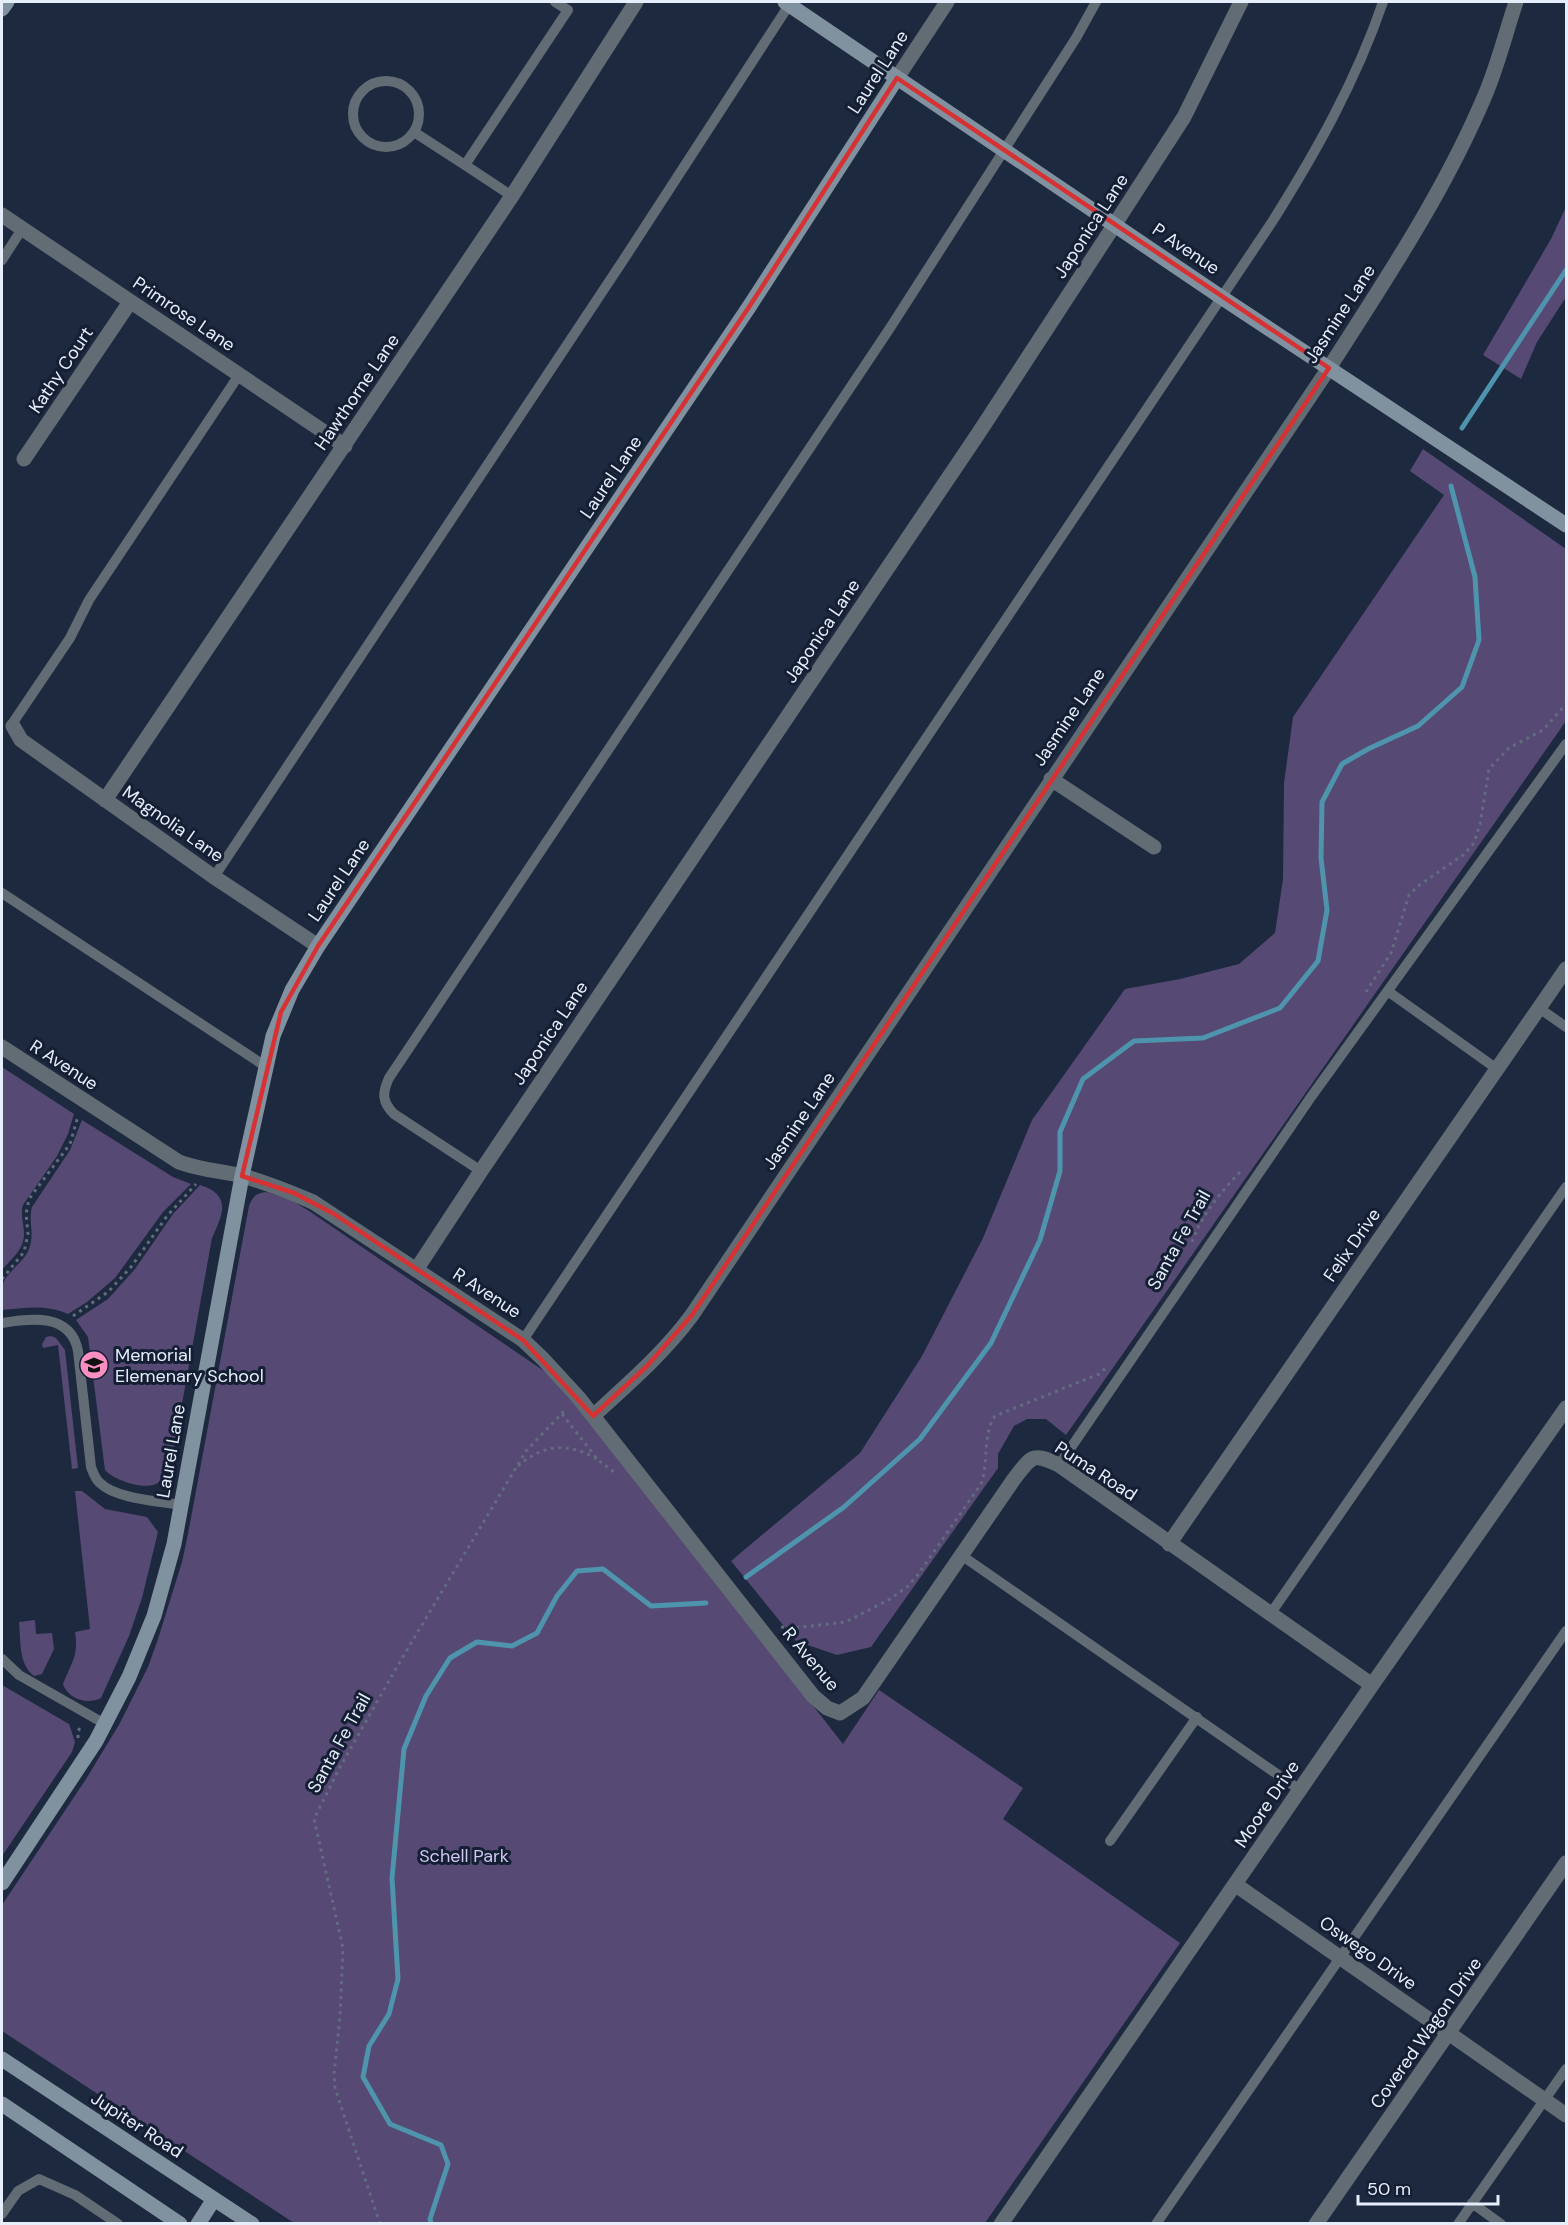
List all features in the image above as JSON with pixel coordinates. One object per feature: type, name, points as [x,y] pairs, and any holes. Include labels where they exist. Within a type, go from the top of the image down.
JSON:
[{"type":"street","points":[[2,9],[7,2]]},
{"type":"street","name":"Hawthorne Lane","points":[[105,800],[512,196],[636,2]]},
{"type":"street","name":"P Avenue","points":[[788,2],[1221,297],[1566,525]]},
{"type":"street","name":"Laurel Lane","points":[[2,1883],[105,1724],[129,1677],[154,1616],[174,1544],[242,1176],[266,1066],[281,1012],[292,990],[318,946],[749,307],[947,2]]},
{"type":"street","name":"Japonica Lane","points":[[416,1270],[971,444],[1115,224],[1184,117],[1241,2]]},
{"type":"street","name":"Jasmine Lane","points":[[593,1416],[646,1367],[678,1334],[692,1315],[1051,778],[1329,368],[1408,245],[1453,164],[1486,92],[1516,2]]},
{"type":"street","name":"Primrose Lane","points":[[2,215],[345,446]]},
{"type":"street","name":"Kathy Court","points":[[24,459],[130,302]]},
{"type":"street","name":"Magnolia Lane","points":[[13,726],[21,740],[214,877],[318,946]]},
{"type":"street","points":[[1051,778],[1154,847]]},
{"type":"street","name":"Felix Drive","points":[[1169,1544],[1566,969]]},
{"type":"street","name":"R Avenue","points":[[2,1047],[179,1162],[242,1176],[294,1193],[313,1202],[523,1340],[578,1397],[813,1696],[827,1708],[840,1713]]},
{"type":"street","name":"Moore Drive","points":[[1001,2223],[1566,1408]]},
{"type":"street","name":"Puma Road","points":[[840,1713],[863,1698],[1026,1464],[1032,1458],[1041,1456],[1059,1465],[1372,1685]]},
{"type":"street","name":"Covered Wagon Drive","points":[[1316,2223],[1450,2034],[1566,1863]]},
{"type":"street","name":"Oswego Drive","points":[[1236,1885],[1566,2115]]},
{"type":"street","name":"Jupiter Road","points":[[2,2059],[252,2223]]},
{"type":"street","points":[[2,2104],[180,2223]]},
{"type":"street","points":[[198,2223],[214,2199]]},
{"type":"lane","points":[[465,165],[568,10],[555,2]]},
{"type":"lane","points":[[214,877],[618,269],[788,2]]},
{"type":"lane","points":[[481,1171],[394,1114],[385,1104],[383,1091],[389,1078],[890,328],[1076,38],[1096,2]]},
{"type":"lane","points":[[523,1340],[1272,222],[1311,160],[1346,94],[1383,2]]},
{"type":"lane","points":[[379,81],[401,84],[410,91],[419,111],[414,132],[397,146],[386,148],[366,141],[358,134],[353,124],[354,102],[368,85],[379,81]]},
{"type":"lane","points":[[414,132],[512,196]]},
{"type":"lane","points":[[2,260],[22,229]]},
{"type":"lane","points":[[13,726],[14,721],[70,638],[89,600],[239,375]]},
{"type":"lane","points":[[1059,1465],[1311,1097],[1566,744]]},
{"type":"lane","points":[[2,893],[266,1066]]},
{"type":"lane","points":[[1389,992],[1497,1069]]},
{"type":"lane","points":[[1539,1008],[1566,1027]]},
{"type":"lane","points":[[1271,1612],[1566,1187]]},
{"type":"lane","points":[[2,1323],[54,1321],[72,1333],[78,1351],[91,1467],[99,1483],[120,1494],[181,1505]]},
{"type":"lane","points":[[961,1555],[1299,1790]]},
{"type":"lane","points":[[1156,2223],[1566,1631]]},
{"type":"lane","points":[[2,1659],[19,1675],[105,1724]]},
{"type":"lane","points":[[1110,1841],[1197,1717]]},
{"type":"lane","points":[[1458,2223],[1566,2069]]},
{"type":"lane","points":[[2,2214],[18,2191],[39,2179],[75,2194],[118,2223]]},
{"type":"lane","points":[[1472,2203],[1501,2223]]},
{"type":"path","points":[[1365,995],[1391,953],[1409,895],[1418,886],[1463,855],[1474,843],[1480,824],[1489,769],[1509,748],[1543,730],[1566,704]]},
{"type":"path","points":[[2,1280],[24,1252],[28,1234],[26,1214],[29,1199],[70,1144],[78,1115],[70,1110]]},
{"type":"path","name":"Santa Fe Trail","points":[[1192,1244],[1197,1228],[1211,1205],[1246,1166]]},
{"type":"path","points":[[189,1181],[203,1185]]},
{"type":"path","points":[[70,1318],[108,1292],[131,1267],[167,1216],[197,1184]]},
{"type":"path","points":[[777,1624],[780,1627],[793,1628],[846,1622],[890,1599],[907,1587],[981,1484],[985,1474],[989,1425],[995,1416],[1099,1374],[1108,1366]]},
{"type":"path","name":"Santa Fe Trail","points":[[380,2223],[335,2088],[343,1948],[314,1818],[398,1665],[526,1450],[578,1397]]},
{"type":"path","points":[[516,1467],[530,1456],[547,1449],[565,1447],[583,1451],[598,1460]]},
{"type":"path","points":[[79,1743],[78,1731],[90,1715]]},
{"type":"highlighted area","points":[[897,78],[1329,368],[692,1315],[646,1367],[593,1416],[523,1340],[334,1214],[294,1193],[242,1176],[281,1012],[318,946],[749,307]]},
{"type":"green space","points":[[1566,207],[1566,297],[1537,342],[1521,379],[1483,355],[1551,239]]},
{"type":"green space","points":[[1423,449],[1566,549],[1566,721],[1066,1435],[1046,1419],[1027,1419],[1014,1426],[998,1454],[998,1468],[871,1647],[837,1655],[796,1641],[731,1561],[860,1453],[922,1356],[983,1238],[1032,1120],[1125,989],[1180,979],[1239,964],[1275,933],[1283,879],[1284,783],[1293,717],[1444,495],[1410,471]]},
{"type":"green space","points":[[2,1067],[74,1114],[68,1134],[57,1156],[23,1205],[22,1245],[2,1270]]},
{"type":"green space","points":[[82,1120],[173,1177],[191,1184],[163,1212],[115,1278],[87,1302],[68,1314],[43,1308],[2,1310],[1,1293],[4,1282],[27,1254],[31,1243],[32,1207],[70,1150]]},
{"type":"green space","points":[[200,1185],[217,1194],[222,1206],[212,1238],[170,1470],[156,1484],[137,1485],[115,1477],[105,1470],[88,1337],[76,1320],[108,1299],[135,1269],[173,1214]]},
{"type":"green space","name":"Schell Park","points":[[267,1192],[293,1201],[309,1211],[550,1375],[579,1407],[843,1744],[879,1690],[1023,1788],[1003,1819],[1180,1943],[985,2223],[294,2223],[2,2031],[2,1905],[86,1779],[120,1723],[148,1667],[182,1562],[249,1206],[255,1196]]},
{"type":"green space","points":[[46,1337],[56,1338],[65,1350],[78,1468],[72,1469],[58,1345],[43,1348],[42,1344]]},
{"type":"green space","points":[[75,1491],[82,1491],[105,1509],[147,1517],[158,1532],[142,1598],[129,1636],[101,1698],[90,1701],[84,1701],[69,1694],[63,1684],[75,1653],[75,1632],[90,1629]]},
{"type":"green space","points":[[35,1620],[36,1634],[52,1633],[54,1649],[42,1674],[34,1676],[25,1665],[23,1658],[19,1622]]},
{"type":"green space","points":[[2,1685],[69,1724],[75,1742],[72,1752],[2,1856]]},
{"type":"waterway","points":[[1462,428],[1566,270]]},
{"type":"waterway","points":[[746,1577],[844,1507],[920,1439],[991,1343],[1040,1240],[1060,1171],[1060,1132],[1083,1079],[1134,1041],[1203,1038],[1280,1008],[1318,961],[1327,910],[1321,858],[1322,802],[1342,764],[1418,726],[1462,687],[1479,640],[1475,577],[1451,486]]},
{"type":"waterway","points":[[431,2224],[430,2219],[448,2164],[441,2145],[390,2124],[363,2077],[369,2046],[389,2014],[398,1979],[392,1878],[404,1749],[426,1696],[450,1658],[477,1642],[512,1646],[537,1633],[557,1596],[577,1571],[603,1569],[651,1606],[706,1603]]},
{"type":"place","name":"Memorial Elemenary School","points":[[94,1365]]}]
